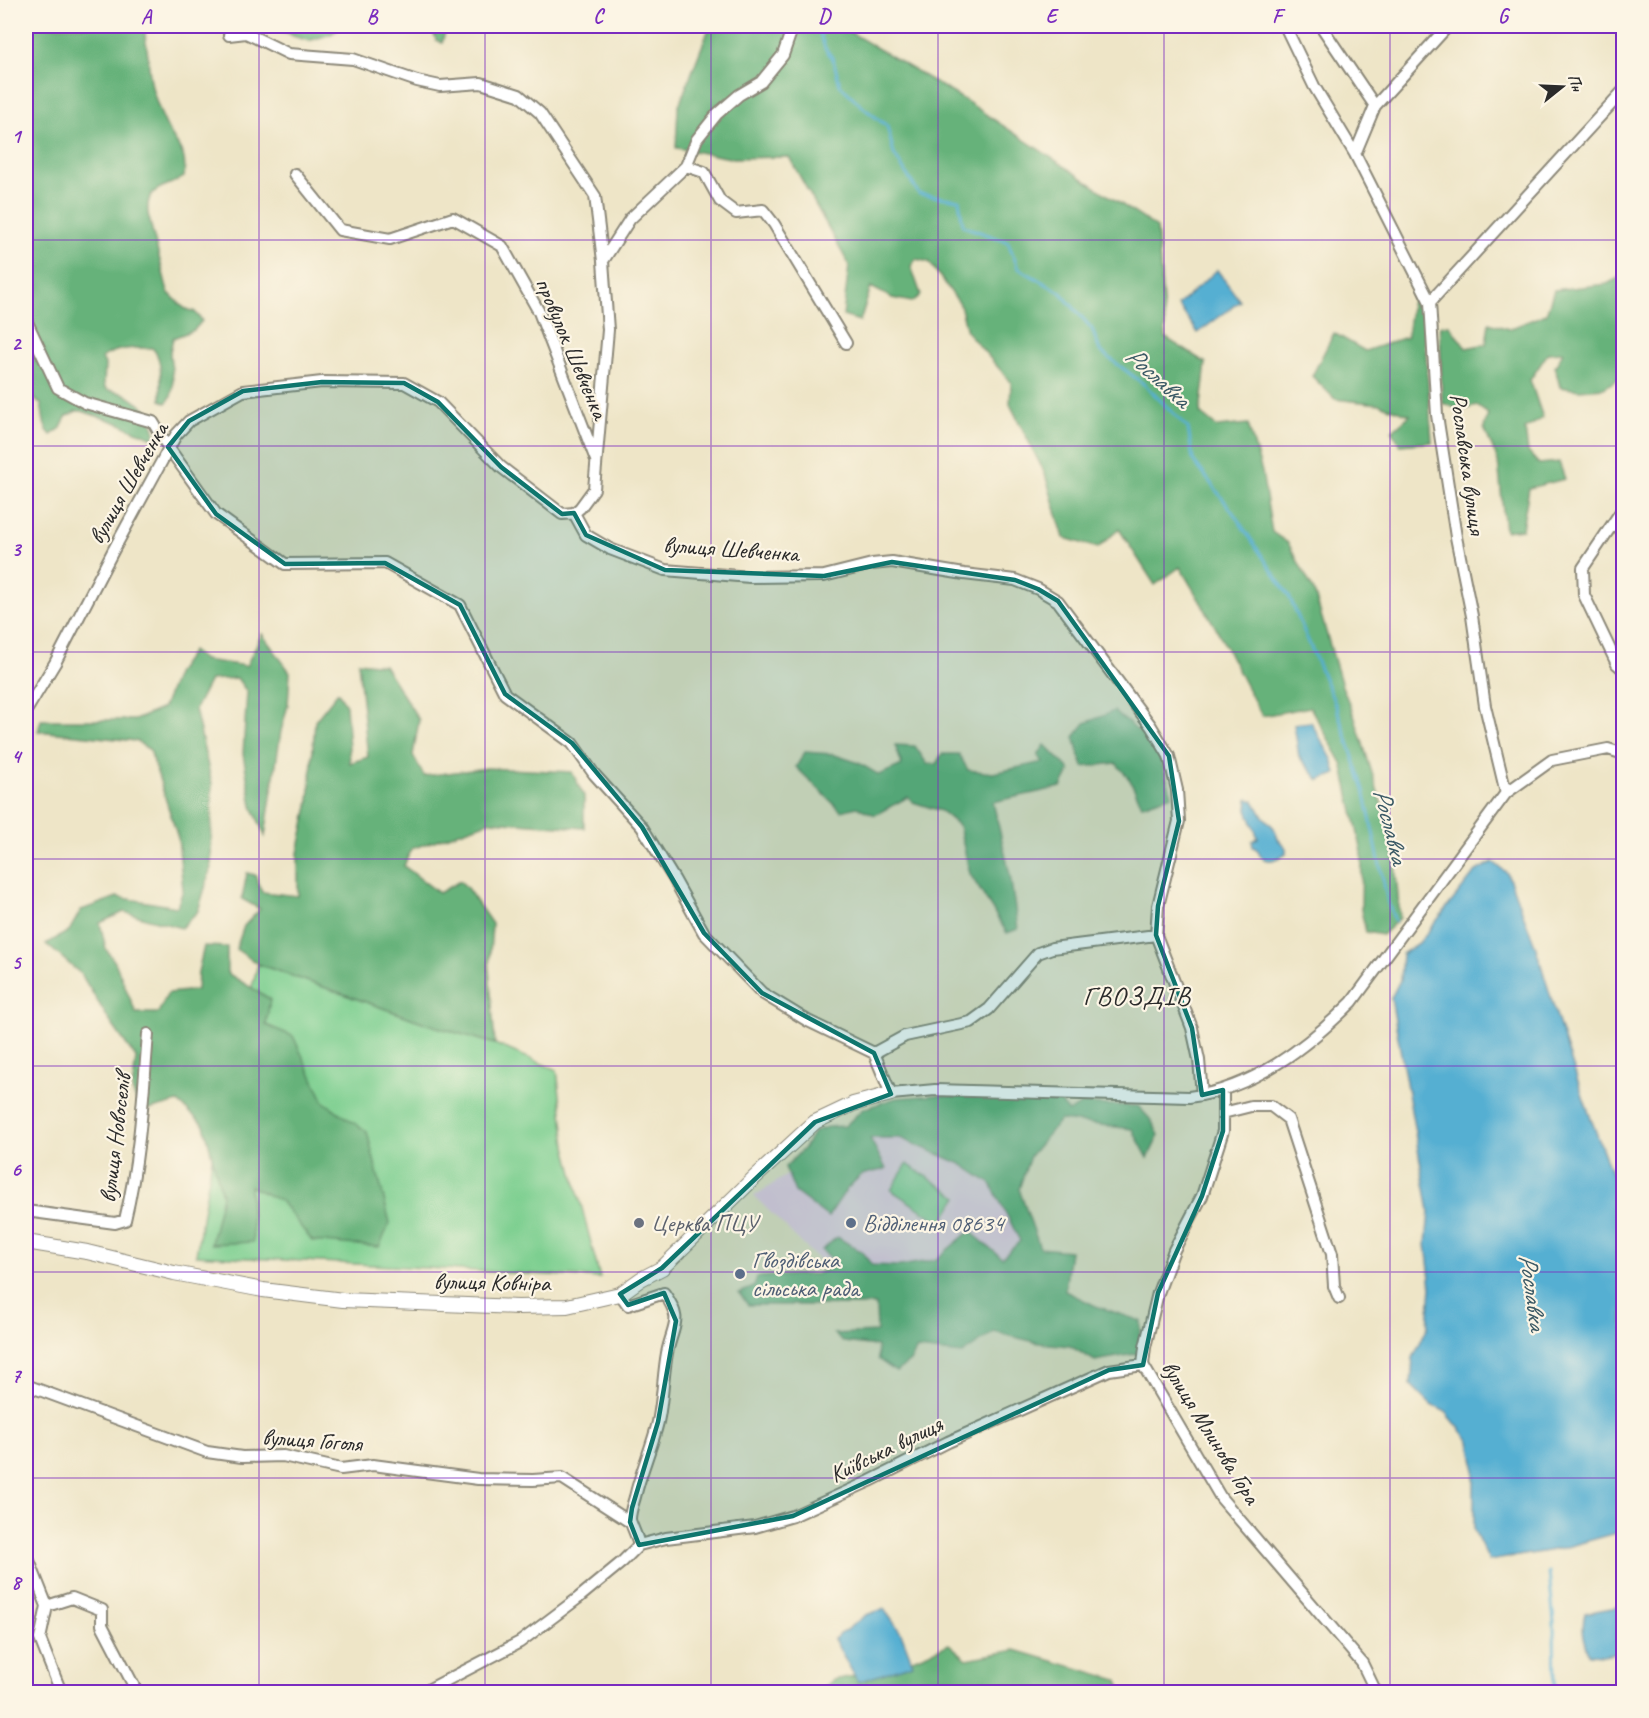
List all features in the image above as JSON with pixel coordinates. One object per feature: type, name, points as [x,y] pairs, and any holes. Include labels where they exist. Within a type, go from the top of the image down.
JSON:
[{"type":"street","points":[[603,261],[630,219],[686,166],[697,139],[717,114],[761,82],[783,55],[793,26]]},
{"type":"street","name":"Рославська вулиця","points":[[1286,26],[1314,86],[1354,154],[1430,302],[1437,415],[1454,526],[1472,616],[1485,706],[1506,793]]},
{"type":"street","points":[[1354,154],[1375,106],[1448,26]]},
{"type":"street","points":[[1324,27],[1375,106]]},
{"type":"street","name":"провулок Шевченка","points":[[229,35],[246,33],[289,54],[353,59],[417,81],[440,86],[481,83],[519,95],[540,113],[595,196],[603,261],[608,330],[594,489],[574,513]]},
{"type":"street","points":[[1430,302],[1623,90]]},
{"type":"street","points":[[686,166],[704,172],[720,201],[736,213],[763,210],[774,224],[846,343]]},
{"type":"street","name":"провулок Шевченка","points":[[295,174],[340,230],[390,239],[453,218],[502,246],[539,312],[597,462]]},
{"type":"street","points":[[26,320],[58,388],[85,403],[153,422],[216,514],[285,564],[384,563],[460,605],[505,694],[573,743],[594,774],[642,827],[704,933],[762,993],[808,1021],[874,1053],[891,1094],[935,1090],[1189,1097],[1223,1090],[1248,1081],[1273,1067],[1335,1019],[1352,1002],[1506,793],[1552,760],[1608,749],[1623,754]]},
{"type":"street","name":"вулиця Шевченка","points":[[26,711],[55,663],[112,550],[176,435],[189,421],[243,391],[322,382],[404,383],[438,402],[501,466],[562,514],[574,513],[586,535],[610,549],[665,570],[750,577],[824,576],[872,564],[892,562],[1015,580],[1038,589],[1058,602],[1151,726],[1169,756],[1177,789],[1179,821],[1158,906],[1156,935],[1192,1028],[1199,1060],[1202,1095]]},
{"type":"street","points":[[1623,507],[1583,568],[1584,595],[1617,664],[1623,670]]},
{"type":"street","points":[[874,1053],[905,1036],[971,1022],[989,1009],[1038,953],[1052,948],[1156,935]]},
{"type":"street","name":"вулиця Новоселів","points":[[26,1211],[115,1223],[126,1220],[140,1136],[148,1034]]},
{"type":"street","name":"вулиця Млинова Гора","points":[[1223,1090],[1223,1131],[1202,1196],[1174,1250],[1158,1293],[1143,1365],[1221,1498],[1362,1663],[1376,1692]]},
{"type":"street","name":"вулиця Ковніра","points":[[26,1242],[87,1252],[174,1273],[251,1288],[343,1300],[528,1307],[567,1306],[620,1294],[662,1268],[815,1122],[853,1104],[891,1094]]},
{"type":"street","points":[[1224,1113],[1251,1106],[1271,1106],[1288,1119],[1332,1254],[1334,1286],[1339,1298]]},
{"type":"street","points":[[620,1294],[627,1305],[664,1293],[674,1307],[676,1321],[667,1354],[658,1422],[639,1478],[630,1522],[637,1533],[639,1545]]},
{"type":"street","name":"Київська вулиця","points":[[424,1692],[520,1642],[577,1599],[639,1545],[666,1538],[755,1527],[793,1516],[948,1442],[1109,1370],[1143,1365]]},
{"type":"street","name":"вулиця Гоголя","points":[[26,1385],[207,1452],[242,1457],[283,1456],[341,1468],[373,1466],[478,1479],[562,1478],[630,1522]]},
{"type":"street","points":[[26,1553],[47,1606],[40,1639],[61,1692]]},
{"type":"street","points":[[47,1606],[72,1598],[102,1610],[102,1625],[136,1692]]},
{"type":"highlighted area","points":[[322,382],[404,383],[438,402],[501,467],[562,514],[574,513],[586,535],[665,570],[824,576],[892,562],[1015,580],[1038,589],[1058,601],[1169,756],[1179,821],[1158,906],[1156,935],[1192,1028],[1202,1095],[1223,1090],[1223,1131],[1202,1196],[1158,1293],[1143,1365],[1109,1370],[793,1516],[639,1545],[630,1522],[632,1508],[658,1422],[676,1321],[664,1293],[628,1305],[620,1294],[662,1268],[815,1122],[891,1094],[874,1053],[762,993],[704,933],[642,827],[572,743],[505,694],[460,605],[385,563],[285,564],[216,514],[168,447],[189,421],[243,391]]},
{"type":"shaded area","points":[[889,1110],[1014,1192],[1043,1277],[845,1286],[754,1196]]},
{"type":"green space","points":[[26,26],[148,26],[145,36],[152,88],[170,133],[182,153],[185,169],[184,177],[153,193],[148,205],[148,214],[168,292],[184,308],[195,312],[202,321],[194,330],[173,338],[170,354],[173,387],[170,399],[166,403],[161,400],[160,365],[156,352],[152,348],[119,350],[102,358],[105,364],[104,386],[108,390],[125,394],[149,411],[155,433],[153,438],[82,411],[76,411],[66,417],[61,428],[51,435],[45,425],[41,404],[26,393]]},
{"type":"green space","points":[[259,26],[344,26],[331,34],[309,41]]},
{"type":"green space","points":[[431,26],[450,26],[445,32],[442,43],[436,40]]},
{"type":"green space","points":[[710,26],[840,26],[963,99],[1157,228],[1166,338],[1206,363],[1200,413],[1217,427],[1248,424],[1262,472],[1272,532],[1288,543],[1314,591],[1342,686],[1355,718],[1393,841],[1400,918],[1382,935],[1366,932],[1361,910],[1362,852],[1342,763],[1310,707],[1262,716],[1216,628],[1180,567],[1155,585],[1119,529],[1098,548],[1064,538],[1045,474],[1010,404],[1011,382],[967,332],[960,304],[929,262],[916,259],[911,266],[921,295],[912,302],[892,298],[871,287],[860,321],[843,316],[849,265],[789,157],[730,158],[676,148],[678,108]]},
{"type":"green space","points":[[1620,277],[1624,278],[1623,377],[1604,388],[1579,390],[1560,387],[1555,367],[1563,352],[1548,353],[1530,380],[1543,418],[1525,429],[1528,452],[1539,464],[1559,462],[1565,479],[1529,488],[1522,529],[1505,531],[1498,461],[1484,428],[1488,414],[1477,406],[1461,410],[1442,403],[1440,326],[1449,325],[1466,348],[1486,344],[1489,323],[1509,329],[1546,314],[1554,290],[1607,284]]},
{"type":"green space","points":[[1413,292],[1423,310],[1432,442],[1400,445],[1392,431],[1410,415],[1379,404],[1335,399],[1312,376],[1334,333],[1365,351],[1407,337]]},
{"type":"green space","points":[[262,634],[290,672],[288,705],[281,731],[265,836],[252,806],[243,754],[247,692],[237,678],[210,680],[195,709],[212,784],[211,868],[198,911],[181,928],[124,912],[100,923],[106,949],[115,962],[136,1013],[158,1013],[168,993],[197,990],[198,972],[204,946],[227,947],[227,973],[270,999],[266,1025],[293,1036],[324,1102],[367,1132],[390,1223],[379,1247],[312,1241],[281,1201],[250,1186],[253,1242],[211,1244],[222,1195],[204,1125],[178,1102],[141,1112],[132,1090],[136,1058],[81,974],[46,944],[69,931],[81,910],[117,897],[177,907],[183,890],[178,838],[150,750],[136,741],[38,731],[41,720],[135,720],[163,708],[177,672],[192,651],[204,660],[246,666]]},
{"type":"green space","points":[[358,662],[384,665],[419,720],[413,755],[424,776],[487,768],[572,772],[584,796],[584,828],[491,821],[411,849],[404,866],[439,893],[460,881],[492,924],[489,968],[495,1044],[434,1026],[258,964],[236,949],[244,926],[260,909],[242,899],[247,873],[255,875],[262,892],[298,896],[298,853],[309,801],[315,721],[338,692],[346,705],[350,763],[368,757]]},
{"type":"green space","points":[[1114,711],[1156,746],[1172,795],[1142,805],[1130,780],[1116,763],[1083,767],[1074,737],[1085,723]]},
{"type":"green space","points":[[895,745],[915,746],[927,764],[936,764],[942,754],[959,754],[968,770],[993,773],[1043,762],[1038,755],[1045,745],[1070,770],[1061,787],[993,802],[1010,875],[1018,929],[1007,933],[970,874],[959,826],[941,811],[913,802],[908,797],[875,815],[857,807],[841,811],[796,767],[805,752],[832,754],[859,763],[879,775],[902,765]]},
{"type":"green space","points":[[258,964],[434,1026],[495,1044],[557,1070],[566,1146],[600,1278],[196,1255],[222,1098]]},
{"type":"green space","points":[[936,1095],[1060,1102],[1069,1112],[1081,1104],[1138,1106],[1151,1120],[1159,1135],[1148,1158],[1132,1129],[1060,1120],[1030,1156],[1019,1189],[1040,1248],[1070,1251],[1065,1291],[1096,1306],[1141,1321],[1140,1353],[1095,1361],[1070,1346],[1039,1343],[994,1332],[962,1354],[917,1349],[910,1361],[896,1372],[878,1359],[877,1346],[844,1342],[834,1334],[877,1332],[876,1305],[748,1305],[739,1293],[754,1287],[757,1277],[816,1274],[837,1265],[822,1250],[837,1237],[861,1251],[872,1265],[900,1266],[935,1260],[970,1231],[1002,1258],[1020,1241],[991,1184],[961,1164],[900,1138],[870,1138],[886,1169],[861,1175],[846,1190],[828,1217],[795,1192],[785,1167],[803,1149],[815,1131],[827,1127],[845,1126],[863,1109],[896,1098]]},
{"type":"green space","points":[[907,1164],[958,1197],[941,1223],[891,1190]]},
{"type":"green space","points":[[949,1644],[967,1659],[1015,1650],[1118,1680],[1122,1692],[818,1692],[832,1680],[872,1673]]},
{"type":"water","points":[[1217,270],[1240,301],[1198,333],[1178,305]]},
{"type":"water","points":[[1311,722],[1332,759],[1336,774],[1319,780],[1299,757],[1294,724]]},
{"type":"water","points":[[1248,799],[1254,801],[1262,815],[1274,828],[1278,839],[1286,848],[1286,854],[1274,860],[1266,860],[1253,847],[1252,841],[1258,838],[1247,810]]},
{"type":"water","points":[[1493,862],[1507,873],[1535,945],[1584,1100],[1623,1204],[1624,1531],[1559,1549],[1489,1561],[1474,1530],[1474,1463],[1470,1441],[1446,1412],[1430,1404],[1411,1385],[1413,1358],[1428,1326],[1431,1287],[1426,1244],[1429,1211],[1391,998],[1400,980],[1402,954],[1419,943],[1476,871]]},
{"type":"water","points":[[1623,1606],[1623,1651],[1604,1655],[1589,1654],[1583,1624],[1585,1613]]},
{"type":"water","points":[[884,1609],[901,1633],[913,1664],[858,1682],[834,1639],[866,1615]]},
{"type":"waterway","name":"Рославка","points":[[817,26],[825,48],[833,59],[840,85],[887,126],[894,154],[919,194],[959,200],[963,226],[1008,242],[1018,268],[1060,292],[1092,329],[1100,351],[1145,385],[1188,428],[1193,460],[1232,511],[1289,596],[1336,706],[1364,790],[1388,903],[1395,921]]},
{"type":"waterway","name":"Рославка","points":[[1549,1572],[1554,1623],[1555,1692]]},
{"type":"place","name":"Церква ПЦУ","points":[[639,1223]]},
{"type":"place","name":"Відділення 08634","points":[[851,1223]]},
{"type":"place","name":"Гвоздівська сільська рада","points":[[740,1274]]},
{"type":"district","name":"ГВОЗДІВ","points":[[1137,996]]}]
